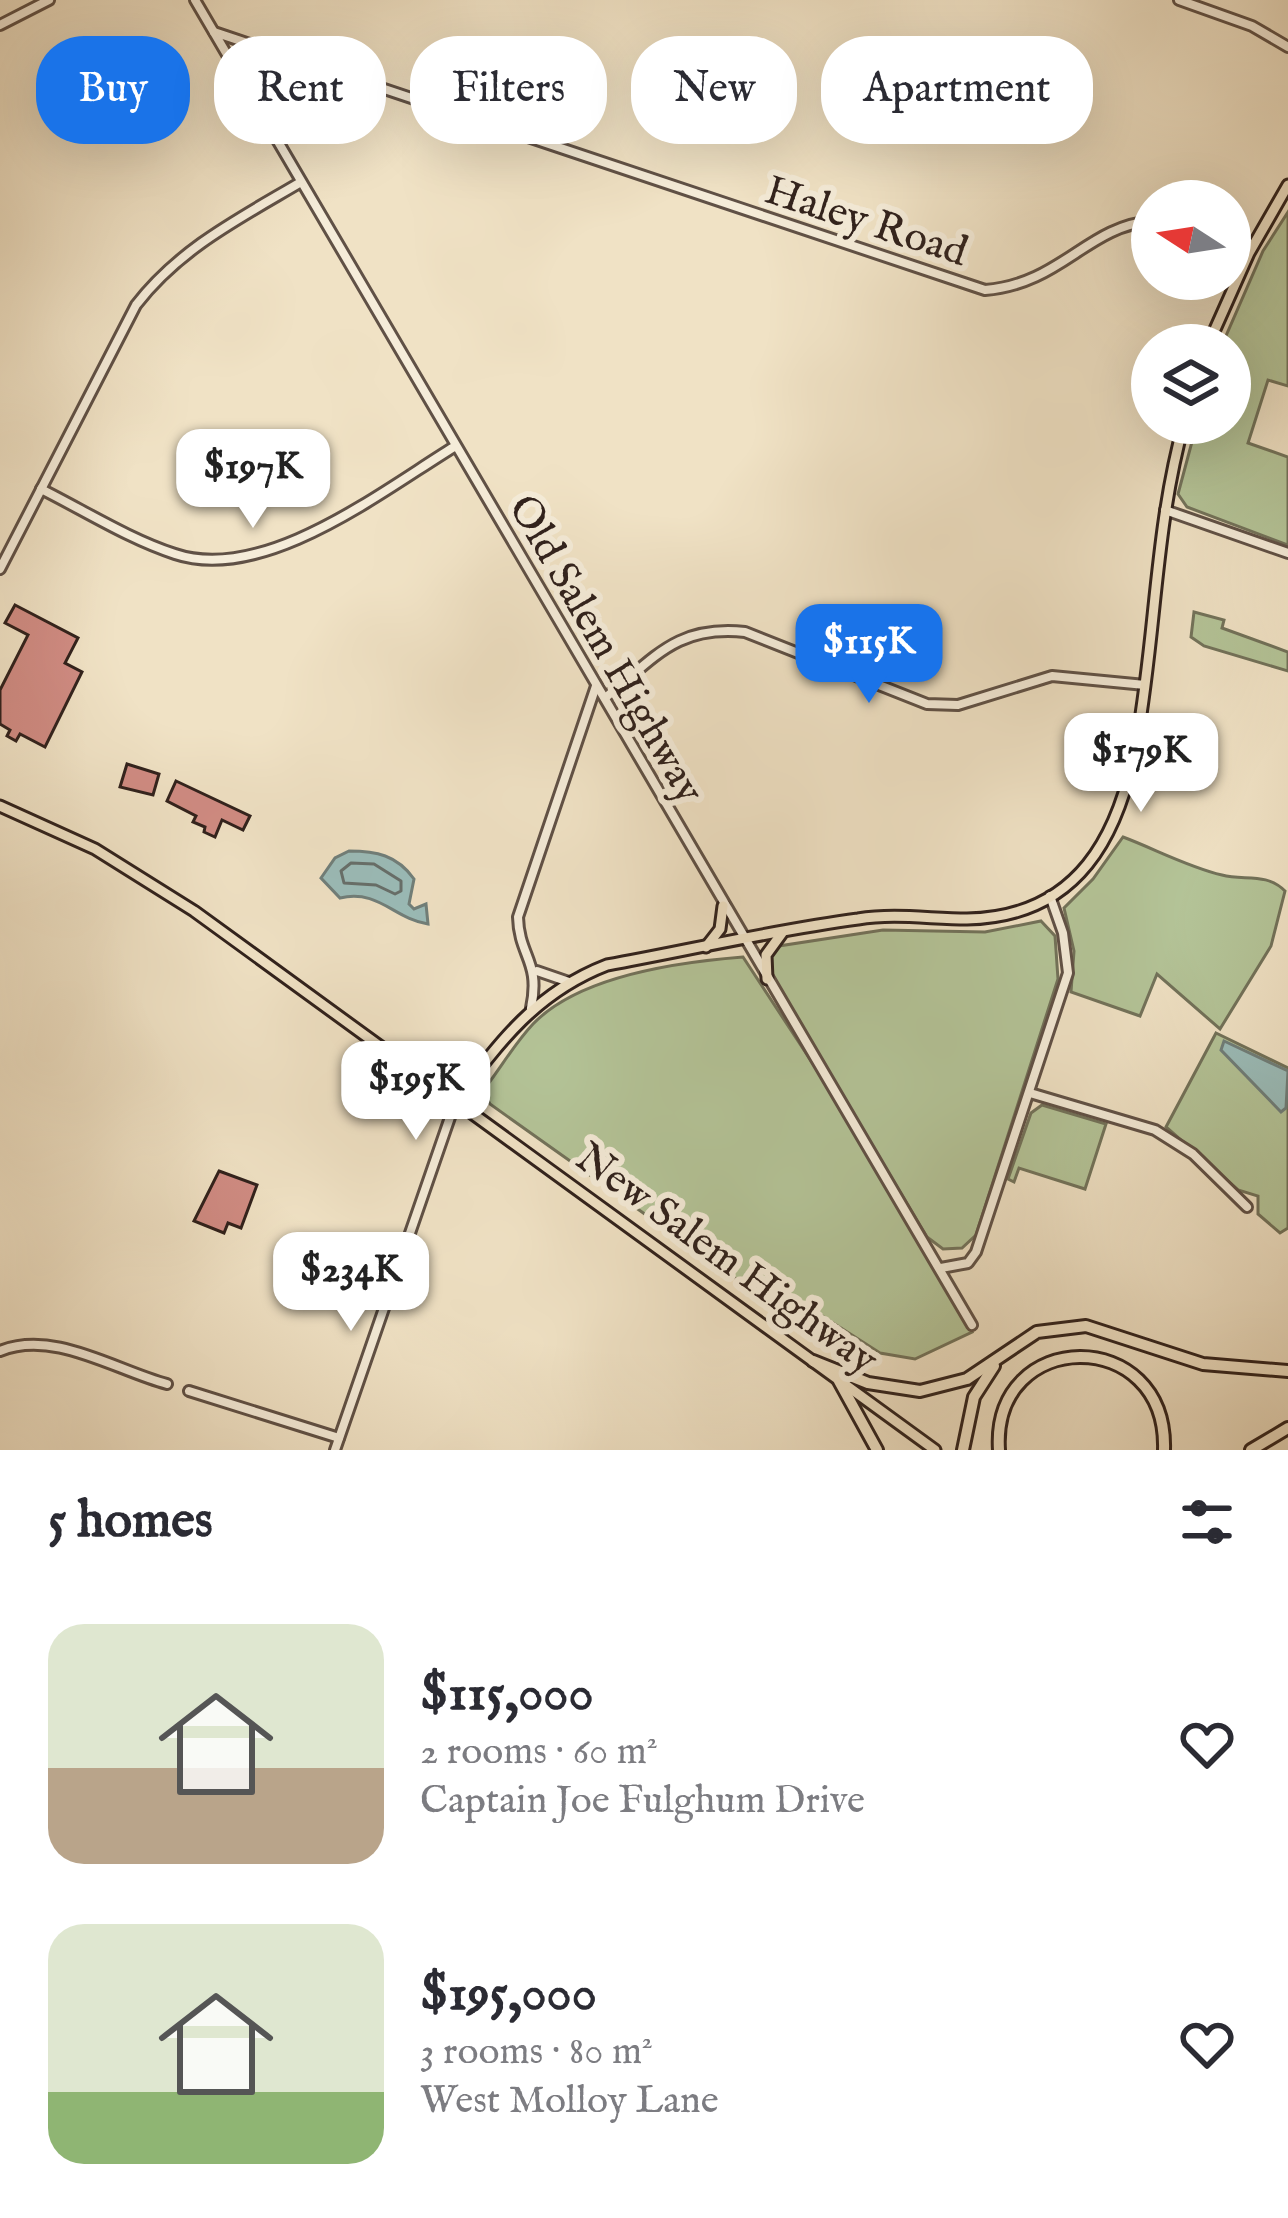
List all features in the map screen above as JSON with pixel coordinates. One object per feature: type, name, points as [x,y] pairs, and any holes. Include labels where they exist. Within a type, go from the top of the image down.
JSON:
[{"type":"highway","points":[[813,1361],[882,1387],[920,1391],[967,1378],[1037,1332],[1086,1325],[1203,1364],[1288,1371]]},
{"type":"highway","points":[[963,1450],[974,1397],[1004,1354]]},
{"type":"highway","points":[[999,1450],[1000,1420],[1018,1385],[1039,1367],[1078,1356],[1117,1365],[1148,1390],[1162,1421],[1163,1450]]},
{"type":"highway","points":[[839,1381],[877,1450]]},
{"type":"highway","points":[[1250,1450],[1288,1428]]},
{"type":"main road","points":[[1251,249],[1288,184]]},
{"type":"main road","points":[[457,1099],[531,1008],[569,982],[607,965],[859,918],[998,916],[1050,896],[1086,869],[1112,831],[1135,747],[1163,509],[1179,444]]},
{"type":"main road","name":"New Salem Highway","points":[[0,806],[143,876],[457,1099],[934,1450]]},
{"type":"main road","points":[[706,947],[722,924],[723,906]]},
{"type":"main road","points":[[767,980],[766,955],[782,933]]},
{"type":"street","points":[[0,25],[49,0]]},
{"type":"street","name":"Old Salem Highway","points":[[195,0],[972,1325]]},
{"type":"street","points":[[1179,0],[1252,26],[1288,47]]},
{"type":"street","name":"Haley Road","points":[[214,32],[985,290],[1018,287],[1045,276],[1118,228],[1131,225]]},
{"type":"street","points":[[0,569],[136,305],[161,272],[301,182]]},
{"type":"street","points":[[41,490],[178,556],[229,559],[290,543],[454,447]]},
{"type":"street","points":[[1163,509],[1288,553]]},
{"type":"street","points":[[605,698],[675,642],[714,629],[745,632],[927,704],[958,705],[1052,676],[1145,686]]},
{"type":"street","points":[[531,1008],[536,970],[522,945],[518,917],[597,685]]},
{"type":"street","points":[[941,1268],[968,1263],[976,1252],[1068,973],[1063,933],[1050,896]]},
{"type":"street","points":[[536,970],[569,982]]},
{"type":"street","points":[[1030,1093],[1155,1130],[1193,1154],[1247,1207]]},
{"type":"street","points":[[335,1450],[457,1099]]},
{"type":"street","points":[[0,1351],[32,1343],[55,1347],[167,1384]]},
{"type":"street","points":[[189,1391],[339,1438]]},
{"type":"green space","points":[[1288,212],[1288,386],[1268,380],[1251,434],[1251,324],[1231,324],[1242,300],[1251,300],[1251,279]]},
{"type":"green space","points":[[1191,444],[1251,444],[1288,457],[1288,545],[1187,507],[1178,494]]},
{"type":"green space","points":[[1194,612],[1224,620],[1222,628],[1288,652],[1288,671],[1204,646],[1191,637]]},
{"type":"green space","points":[[1123,837],[1197,867],[1230,877],[1263,879],[1285,891],[1271,946],[1220,1029],[1157,974],[1140,1016],[1071,992],[1074,951],[1064,908],[1093,879]]},
{"type":"green space","points":[[1041,921],[1055,936],[1058,979],[976,1235],[962,1248],[943,1249],[927,1237],[774,983],[768,960],[779,946],[883,930],[985,932]]},
{"type":"green space","points":[[743,957],[819,1073],[972,1332],[915,1359],[880,1353],[816,1312],[784,1313],[490,1104],[485,1095],[488,1084],[527,1031],[576,994],[631,974]]},
{"type":"green space","points":[[1216,1033],[1288,1068],[1288,1228],[1280,1233],[1258,1214],[1258,1196],[1238,1190],[1166,1127]]},
{"type":"green space","points":[[1042,1105],[1106,1124],[1085,1189],[1019,1168],[1014,1182],[1008,1179],[1031,1113]]},
{"type":"water","points":[[349,851],[385,856],[400,864],[414,879],[409,904],[414,909],[426,904],[428,924],[376,901],[340,898],[321,878],[335,858]]},
{"type":"water","points":[[1224,1041],[1288,1071],[1286,1108],[1281,1112],[1221,1050]]},
{"type":"building","points":[[15,605],[78,638],[65,663],[82,672],[45,747],[20,734],[16,741],[0,724],[0,690],[28,635],[5,623]]},
{"type":"building","points":[[127,764],[159,774],[153,795],[120,787]]},
{"type":"building","points":[[176,781],[250,816],[243,830],[222,820],[215,837],[204,832],[205,827],[193,822],[196,816],[167,801]]},
{"type":"building","points":[[219,1171],[257,1185],[241,1228],[228,1223],[224,1233],[194,1221]]}]
